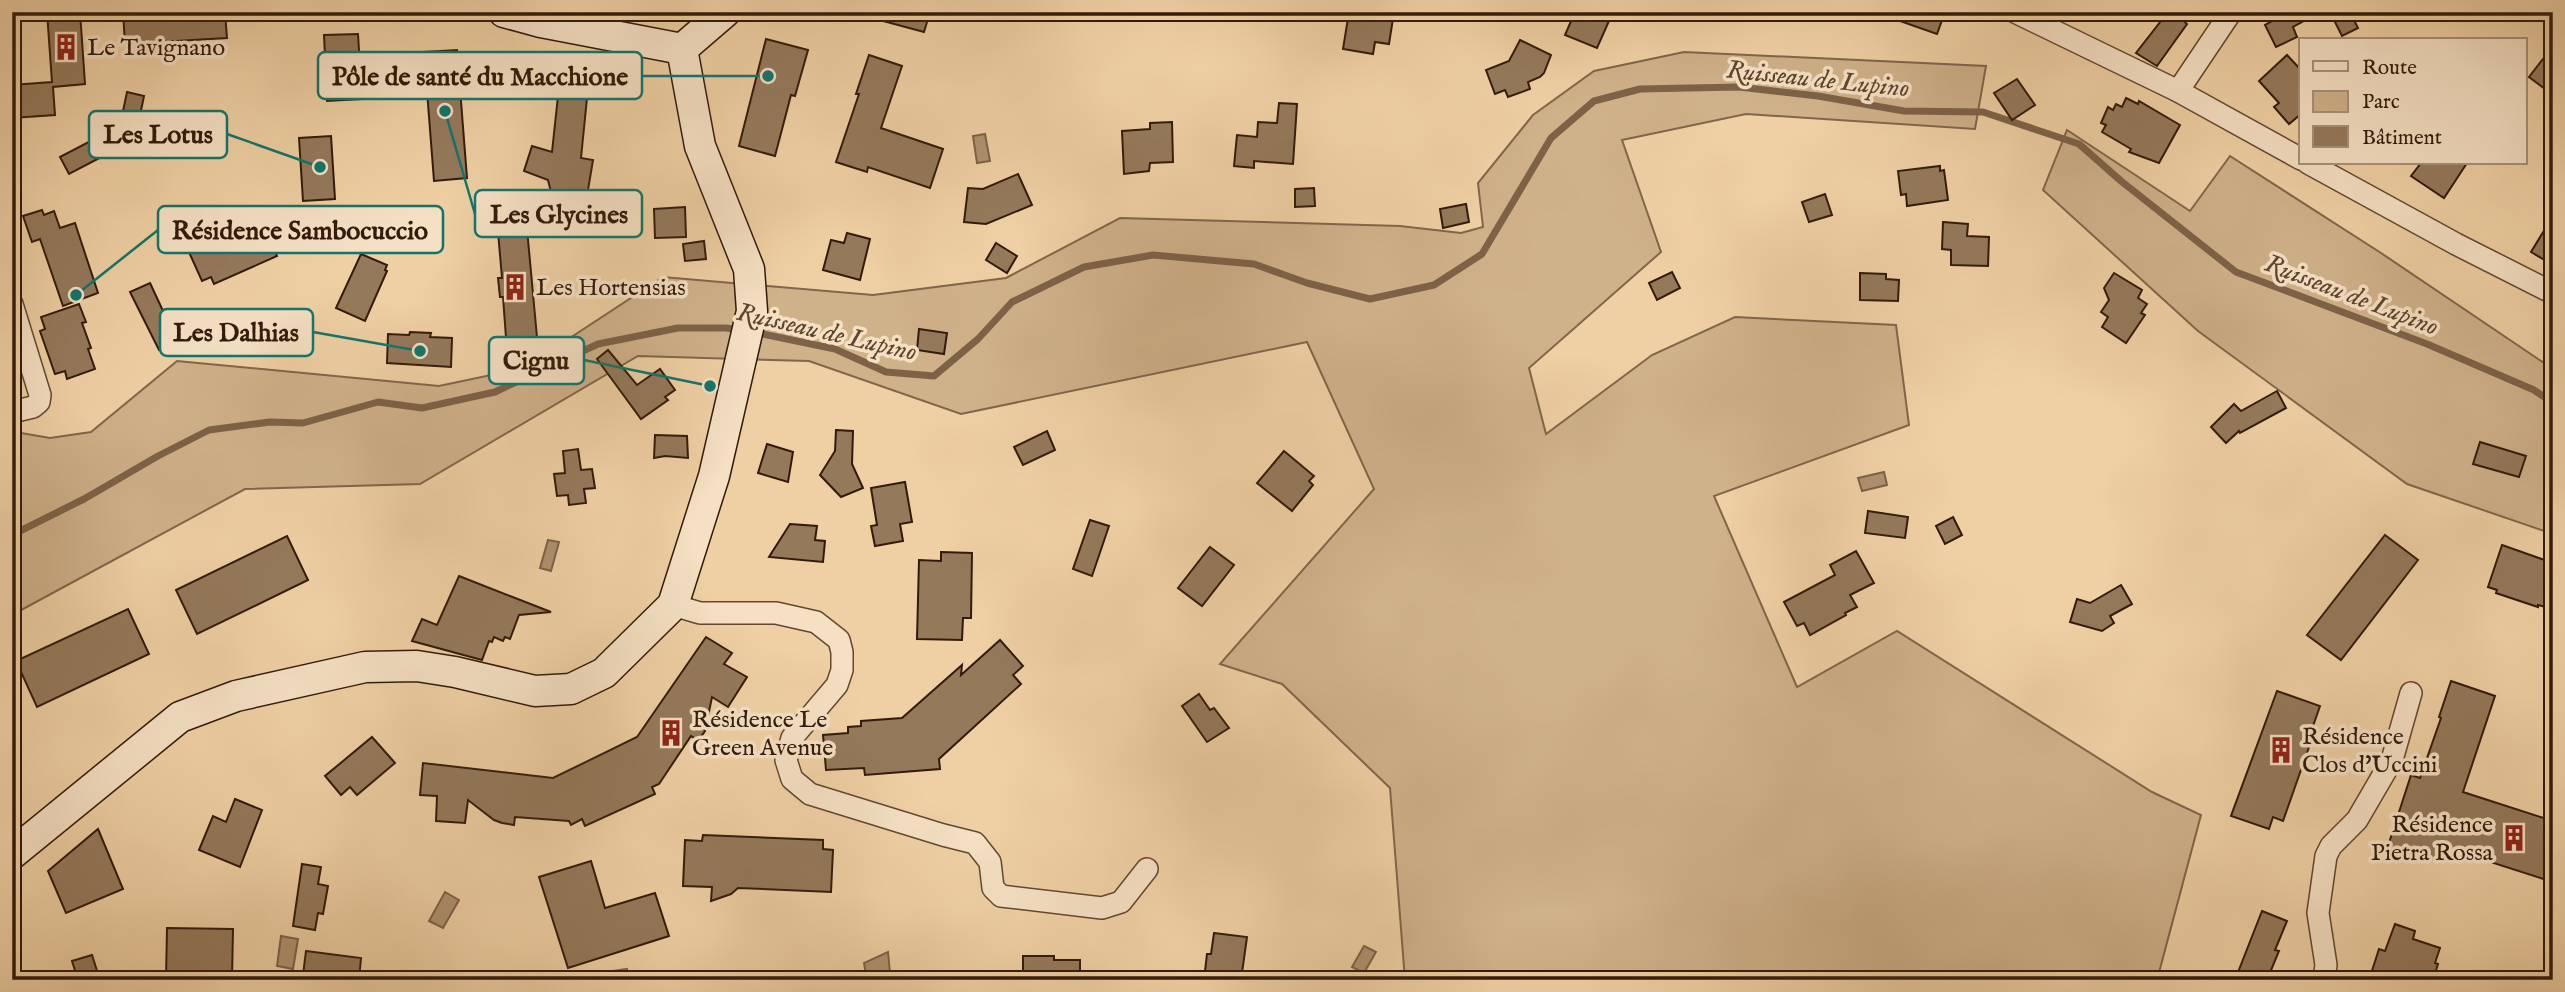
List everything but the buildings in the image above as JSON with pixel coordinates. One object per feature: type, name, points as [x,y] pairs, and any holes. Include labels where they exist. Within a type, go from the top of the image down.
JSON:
[{"type":"main road","points":[[504,12],[541,22],[682,49]]},
{"type":"main road","points":[[682,49],[725,12]]},
{"type":"main road","points":[[12,854],[180,717],[236,696],[365,667],[417,666],[535,691],[571,689],[604,673],[673,605],[714,476],[752,311],[749,269],[700,146],[682,49]]},
{"type":"street","points":[[2015,12],[2178,91],[2299,158]]},
{"type":"street","points":[[2178,91],[2231,12]]},
{"type":"street","points":[[2310,164],[2456,244],[2553,293]]},
{"type":"street","points":[[12,304],[40,395],[39,402],[33,407],[12,412]]},
{"type":"street","points":[[673,605],[699,613],[776,613],[816,622],[839,640],[842,670],[837,685],[792,738],[786,760],[792,779],[810,794],[975,843],[990,862],[993,888],[1001,896],[1101,908],[1121,902],[1147,869]]},
{"type":"street","points":[[2324,980],[2326,965],[2318,913],[2326,856],[2331,845],[2357,820],[2392,760],[2411,693]]},
{"type":"green space","points":[[1684,52],[1986,66],[1975,129],[1746,114],[1622,140],[1661,252],[1529,368],[1546,434],[1652,355],[1735,317],[1896,325],[1909,425],[1714,496],[1797,687],[1897,631],[2152,792],[2201,815],[2157,980],[1405,980],[1390,788],[1282,684],[1220,664],[1374,489],[1307,342],[961,414],[809,361],[638,356],[420,484],[245,489],[12,615],[12,434],[50,438],[91,432],[177,361],[439,386],[524,368],[663,277],[873,295],[1006,278],[1120,218],[1400,226],[1461,233],[1483,227],[1478,183],[1533,115],[1594,71]]},
{"type":"green space","points":[[2067,130],[2190,211],[2230,156],[2381,253],[2553,369],[2553,534],[2407,484],[2198,331],[2043,190]]},
{"type":"green space","points":[[627,969],[627,980],[574,980],[592,974]]},
{"type":"shaded area","points":[[985,134],[990,161],[977,163],[973,136]]},
{"type":"shaded area","points":[[1884,472],[1887,485],[1862,491],[1858,478]]},
{"type":"shaded area","points":[[548,540],[559,542],[551,571],[540,568]]},
{"type":"shaded area","points":[[445,892],[459,900],[443,928],[429,921]]},
{"type":"shaded area","points":[[281,936],[298,939],[293,969],[277,966]]},
{"type":"shaded area","points":[[1364,946],[1376,952],[1364,973],[1352,967]]},
{"type":"shaded area","points":[[888,952],[890,973],[866,975],[864,963]]},
{"type":"waterway","name":"Ruisseau de Lupino","points":[[753,332],[835,349],[886,372],[934,376],[978,339],[1012,302],[1084,267],[1153,255],[1254,264],[1307,283],[1370,299],[1434,285],[1482,254],[1551,138],[1594,101],[1640,89],[1739,87],[1818,96],[1904,111],[1983,112],[2079,144],[2121,181],[2236,272],[2427,344],[2534,390],[2553,403]]},
{"type":"waterway","name":"Ruisseau de Lupino","points":[[12,535],[209,430],[270,422],[303,423],[378,402],[422,408],[495,392],[598,344],[678,328],[741,330]]},
{"type":"place","name":"Le Tavignano","points":[[66,47]]},
{"type":"place","name":"Pôle de santé du Macchione","points":[[768,76]]},
{"type":"place","name":"Les Glycines","points":[[445,111]]},
{"type":"place","name":"Les Lotus","points":[[320,167]]},
{"type":"place","name":"Les Hortensias","points":[[515,287]]},
{"type":"place","name":"Résidence Sambocuccio","points":[[76,295]]},
{"type":"place","name":"Les Dalhias","points":[[420,351]]},
{"type":"place","name":"Cignu","points":[[710,386]]},
{"type":"place","name":"Résidence Le Green Avenue","points":[[671,733]]},
{"type":"place","name":"Résidence Clos d'Uccini","points":[[2281,750]]},
{"type":"place","name":"Résidence Pietra Rossa","points":[[2514,838]]}]
